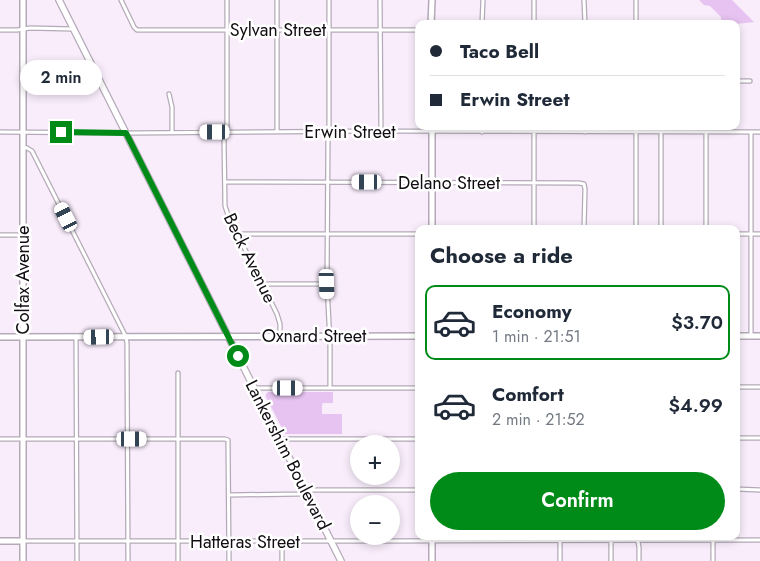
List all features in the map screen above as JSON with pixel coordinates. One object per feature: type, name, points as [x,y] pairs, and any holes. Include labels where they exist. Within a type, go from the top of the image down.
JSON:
[{"type":"main road","name":"Colfax Avenue","points":[[23,0],[23,561]]},
{"type":"main road","name":"Lankershim Boulevard","points":[[60,0],[341,561]]},
{"type":"main road","points":[[432,0],[432,20]]},
{"type":"main road","points":[[432,130],[432,225]]},
{"type":"main road","name":"Oxnard Street","points":[[0,337],[415,336]]},
{"type":"main road","points":[[740,336],[760,336]]},
{"type":"main road","points":[[432,540],[432,561]]},
{"type":"main road","name":"Hatteras Street","points":[[0,541],[23,541]]},
{"type":"street","name":"Sylvan Street","points":[[121,0],[137,30],[415,30]]},
{"type":"street","name":"Beck Avenue","points":[[228,0],[227,127],[224,138],[225,206],[277,314],[280,324],[280,337]]},
{"type":"street","points":[[277,0],[277,132]]},
{"type":"street","points":[[329,0],[327,284],[330,388]]},
{"type":"street","points":[[380,0],[380,132]]},
{"type":"street","points":[[482,20],[483,0]]},
{"type":"street","points":[[534,0],[534,20]]},
{"type":"street","points":[[584,0],[584,20]]},
{"type":"street","points":[[636,0],[636,20]]},
{"type":"street","points":[[0,30],[30,28],[74,29]]},
{"type":"street","points":[[740,81],[750,81]]},
{"type":"street","points":[[169,94],[172,107],[172,132]]},
{"type":"street","name":"Erwin Street","points":[[0,132],[380,132],[415,130]]},
{"type":"street","name":"Erwin Street","points":[[449,130],[482,132],[760,132]]},
{"type":"street","points":[[534,132],[534,225]]},
{"type":"street","points":[[636,132],[636,225]]},
{"type":"street","points":[[661,132],[661,225]]},
{"type":"street","points":[[706,132],[706,225]]},
{"type":"street","points":[[751,132],[751,336]]},
{"type":"street","points":[[22,147],[32,151],[126,337],[128,561]]},
{"type":"street","name":"Delano Street","points":[[224,182],[579,183],[584,184],[584,225]]},
{"type":"street","points":[[237,234],[415,234]]},
{"type":"street","points":[[740,234],[760,234]]},
{"type":"street","points":[[0,235],[23,235]]},
{"type":"street","points":[[262,284],[327,284]]},
{"type":"street","points":[[76,337],[77,561]]},
{"type":"street","points":[[178,373],[178,561]]},
{"type":"street","points":[[740,387],[760,387]]},
{"type":"street","points":[[254,388],[415,388]]},
{"type":"street","points":[[740,438],[760,438]]},
{"type":"street","points":[[0,439],[228,440],[228,561]]},
{"type":"street","points":[[280,439],[415,439]]},
{"type":"street","points":[[740,489],[760,490]]},
{"type":"street","points":[[228,495],[297,494],[312,490],[415,490]]},
{"type":"street","name":"Hatteras Street","points":[[23,541],[282,542],[415,539]]},
{"type":"street","name":"Hatteras Street","points":[[740,539],[760,540]]},
{"type":"street","points":[[560,540],[560,561]]},
{"type":"street","name":"Hatteras Street","points":[[560,540],[620,540]]},
{"type":"street","points":[[638,540],[640,561]]},
{"type":"street","points":[[713,540],[713,561]]},
{"type":"street","points":[[611,541],[611,561]]},
{"type":"street","points":[[282,542],[282,561]]},
{"type":"shaded area","points":[[699,0],[732,0],[754,22],[740,24],[740,20],[721,20],[721,17],[710,6],[704,5]]},
{"type":"shaded area","points":[[268,392],[333,392],[333,403],[323,403],[322,414],[342,414],[342,434],[285,434],[266,397]]},
{"type":"route","points":[[61,132],[126,133],[238,356]]}]
